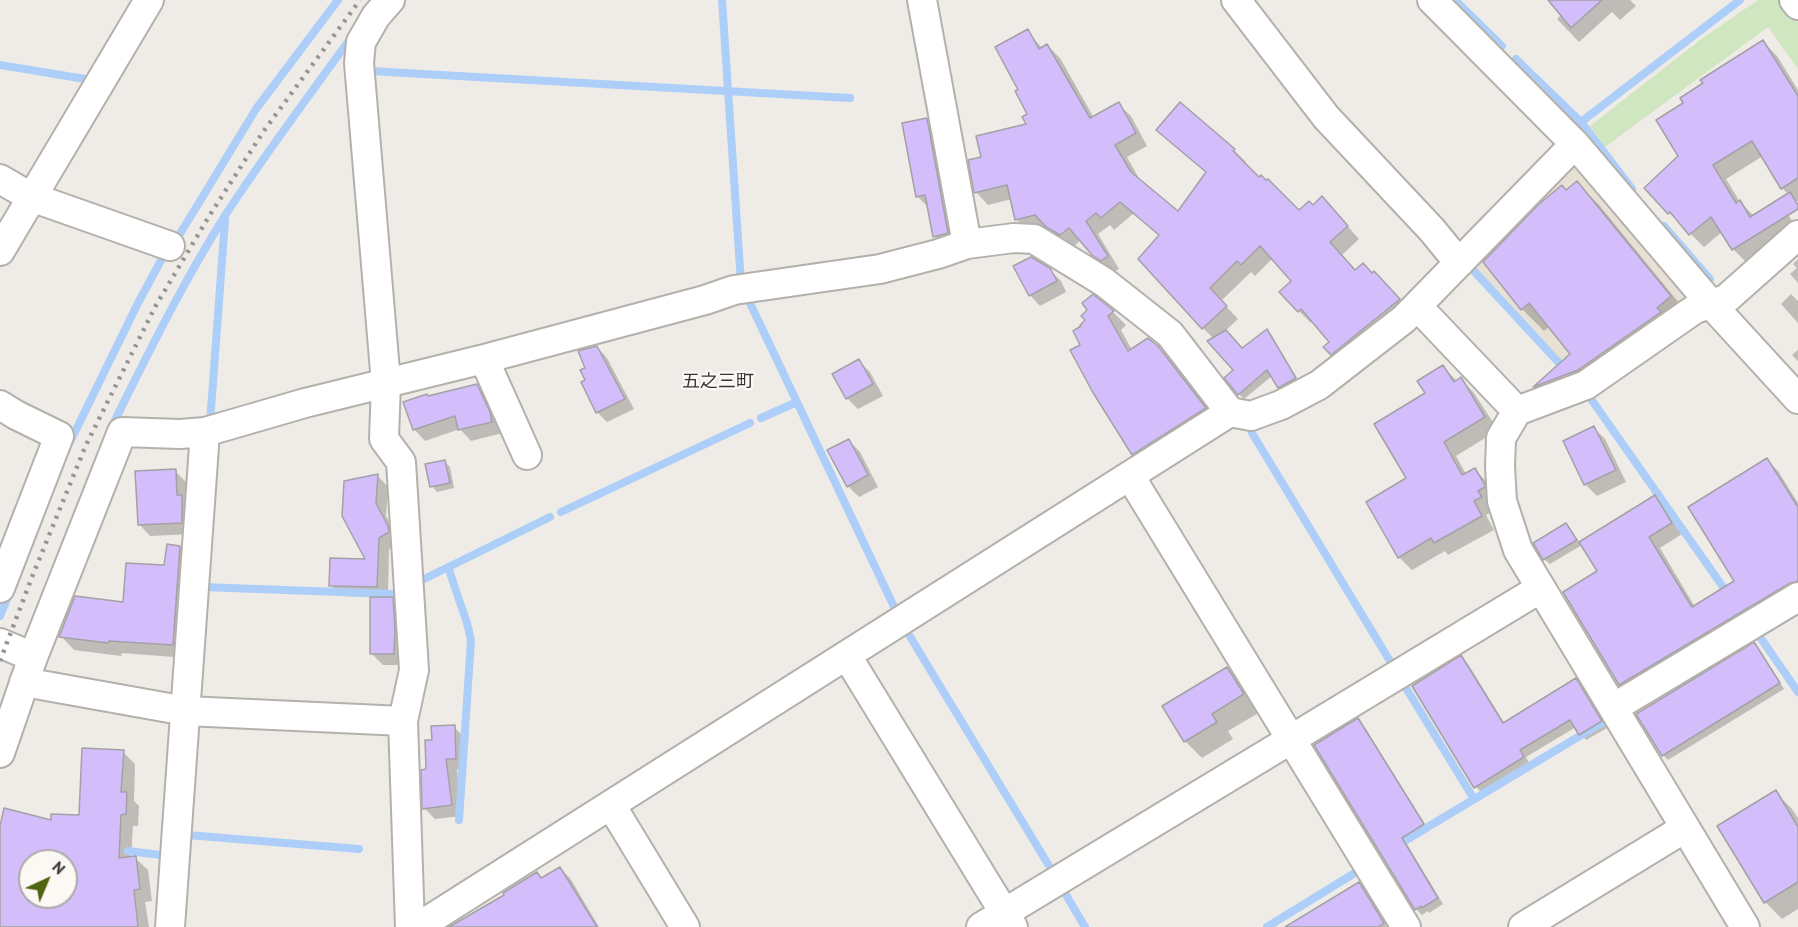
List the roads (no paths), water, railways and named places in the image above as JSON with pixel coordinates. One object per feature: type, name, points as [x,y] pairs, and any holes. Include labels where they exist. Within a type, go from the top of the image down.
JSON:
[{"type":"street","points":[[0,251],[149,0]]},
{"type":"street","points":[[390,0],[376,16],[362,42],[360,63],[386,383],[384,439],[401,462],[414,670],[403,721],[410,927]]},
{"type":"street","points":[[922,0],[967,244]]},
{"type":"street","points":[[1236,0],[1326,117],[1432,230],[1459,263]]},
{"type":"street","points":[[1432,0],[1575,144],[1711,304],[1798,399]]},
{"type":"street","points":[[1794,0],[1798,5]]},
{"type":"street","points":[[0,753],[29,669],[122,432],[180,435],[205,432],[705,300],[734,290],[880,269],[967,244],[1014,238],[1034,239],[1104,282],[1170,334],[1230,412],[1251,416],[1281,405],[1319,385],[1404,319],[1575,144]]},
{"type":"street","points":[[0,179],[31,197],[170,246]]},
{"type":"street","points":[[1745,927],[1518,550],[1502,501],[1501,438],[1517,411],[1586,385],[1695,309],[1726,299],[1798,235]]},
{"type":"street","points":[[1417,306],[1517,411]]},
{"type":"street","points":[[484,359],[527,455]]},
{"type":"street","points":[[0,405],[59,436],[0,588]]},
{"type":"street","points":[[418,927],[1230,412]]},
{"type":"street","points":[[170,927],[205,432]]},
{"type":"street","points":[[1130,476],[1406,927]]},
{"type":"street","points":[[847,656],[1000,922],[1541,588]]},
{"type":"street","points":[[1613,708],[1798,597]]},
{"type":"street","points":[[0,644],[29,669],[186,711],[403,721]]},
{"type":"street","points":[[611,805],[685,927]]},
{"type":"street","points":[[1523,927],[1685,828]]},
{"type":"waterway","points":[[175,242],[256,109],[338,0]]},
{"type":"waterway","points":[[722,0],[741,283]]},
{"type":"waterway","points":[[1455,0],[1502,46]]},
{"type":"waterway","points":[[1632,189],[1581,122],[1740,0]]},
{"type":"waterway","points":[[111,428],[180,293],[226,214],[272,146],[353,35]]},
{"type":"waterway","points":[[1516,59],[1581,122]]},
{"type":"waterway","points":[[0,65],[91,80]]},
{"type":"waterway","points":[[370,71],[850,98]]},
{"type":"waterway","points":[[210,423],[225,220]]},
{"type":"waterway","points":[[1664,226],[1710,279]]},
{"type":"waterway","points":[[70,442],[165,253]]},
{"type":"waterway","points":[[1472,269],[1573,378]]},
{"type":"waterway","points":[[749,301],[897,613]]},
{"type":"waterway","points":[[1591,399],[1728,594]]},
{"type":"waterway","points":[[761,418],[797,402]]},
{"type":"waterway","points":[[561,512],[750,423]]},
{"type":"waterway","points":[[1252,433],[1393,666]]},
{"type":"waterway","points":[[414,584],[550,517]]},
{"type":"waterway","points":[[448,567],[471,640],[459,820]]},
{"type":"waterway","points":[[203,587],[394,594]]},
{"type":"waterway","points":[[0,616],[10,592]]},
{"type":"waterway","points":[[906,630],[1054,874],[1052,875]]},
{"type":"waterway","points":[[1760,637],[1798,692]]},
{"type":"waterway","points":[[1401,680],[1474,799]]},
{"type":"waterway","points":[[1396,846],[1603,722]]},
{"type":"waterway","points":[[187,835],[359,849]]},
{"type":"waterway","points":[[128,851],[169,856]]},
{"type":"waterway","points":[[1267,927],[1358,871]]},
{"type":"waterway","points":[[1062,888],[1085,927]]},
{"type":"railway","points":[[0,661],[86,445],[155,307],[263,132],[360,0]]},
{"type":"district","name":"五之三町","points":[[718,382]]}]
